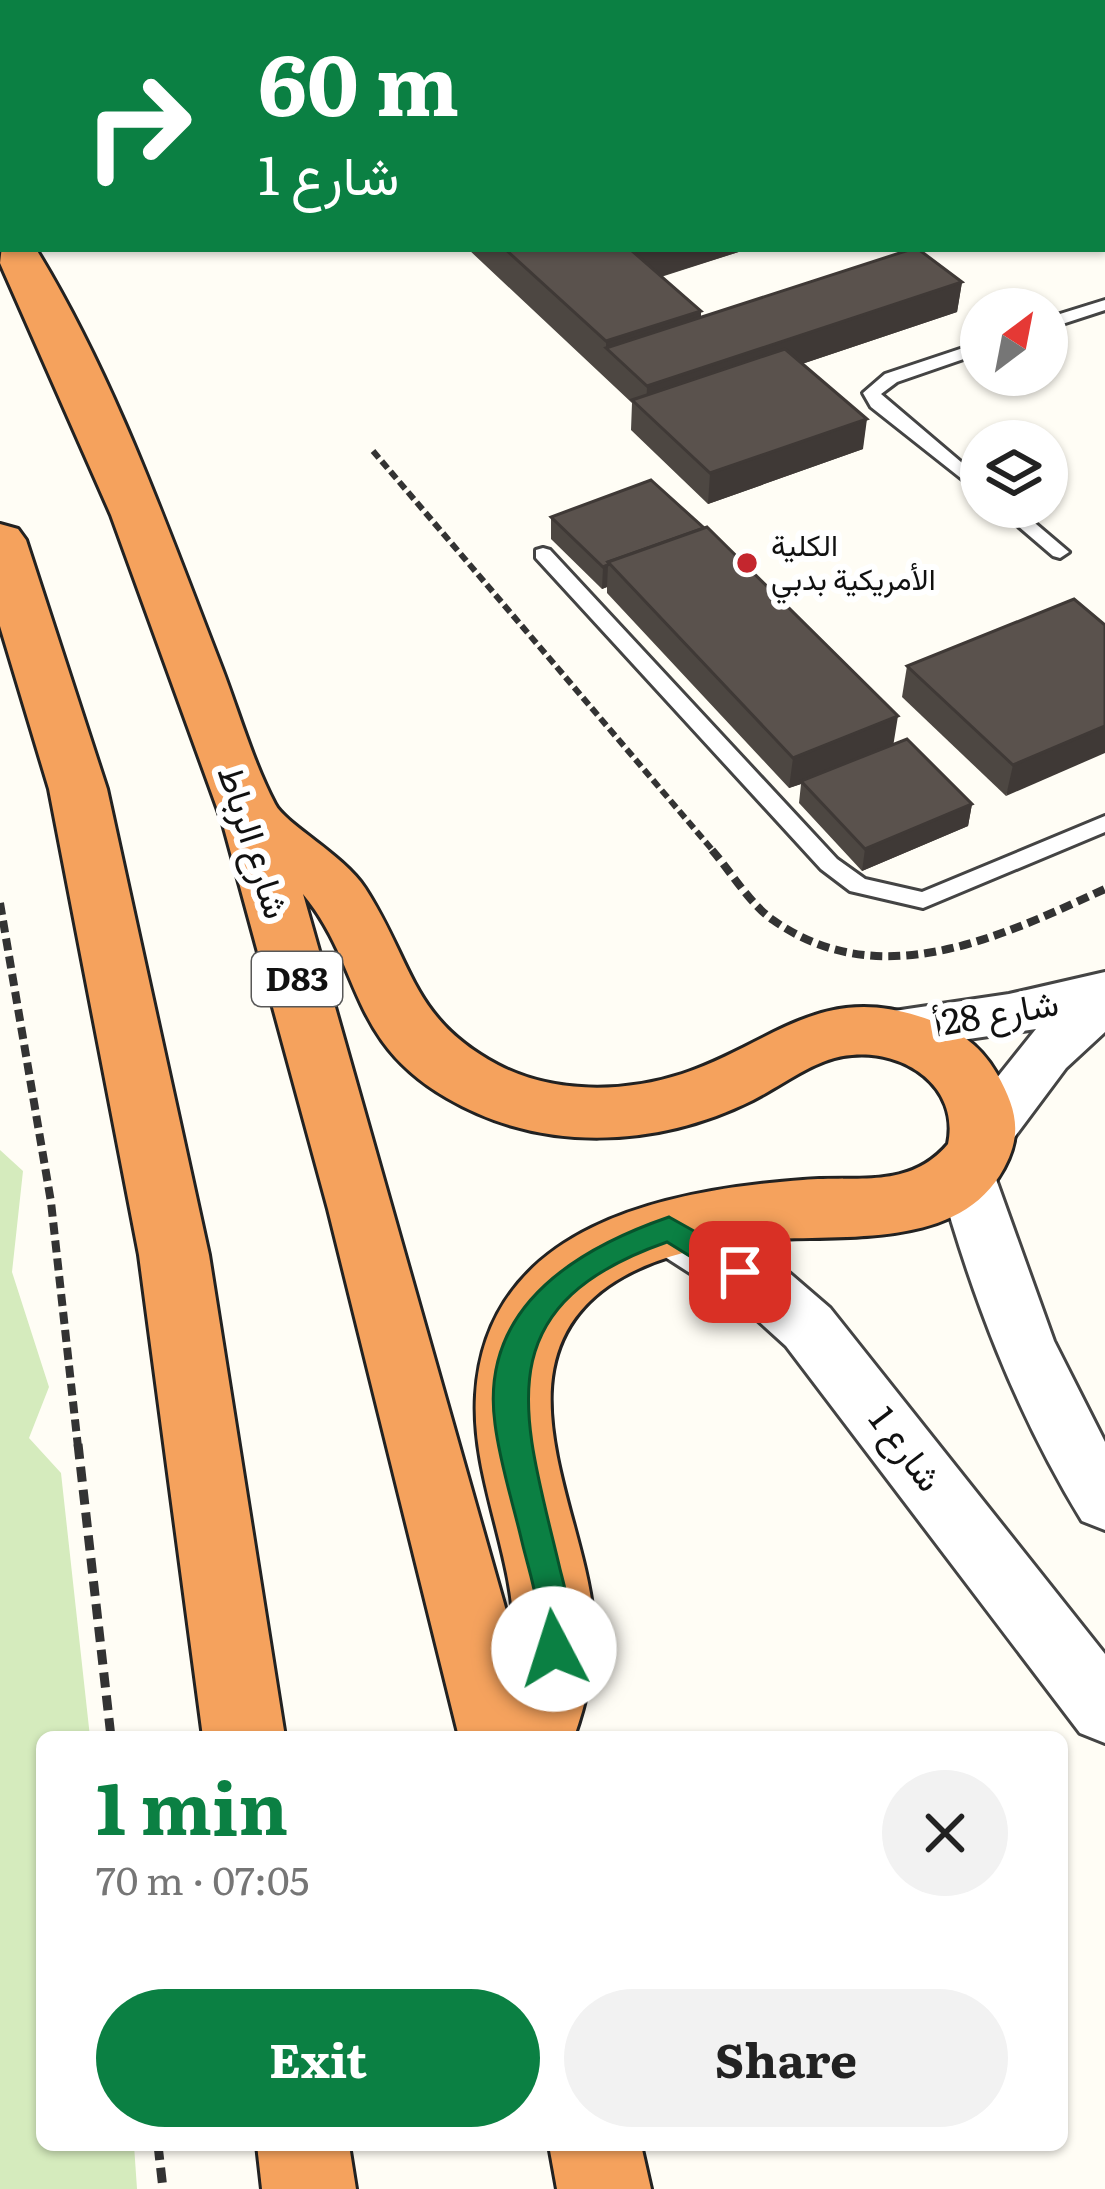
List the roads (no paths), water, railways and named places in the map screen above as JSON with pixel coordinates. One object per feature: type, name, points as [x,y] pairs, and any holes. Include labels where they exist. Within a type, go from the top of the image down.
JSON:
[{"type":"highway","name":"شارع الرباط","points":[[16,252],[38,289],[137,515],[253,824],[362,1209],[498,1731]]},
{"type":"highway","points":[[0,540],[78,789],[169,1232],[243,1731]]},
{"type":"highway","points":[[253,824],[293,848],[333,889],[387,999],[410,1032],[442,1063],[522,1102],[583,1113],[642,1108],[697,1095],[748,1074],[819,1033],[887,1030],[927,1044],[960,1068],[979,1100],[975,1153],[931,1196],[740,1215],[669,1229],[616,1248],[569,1277],[534,1318],[513,1367],[510,1421],[553,1606],[549,1692],[535,1731]]},
{"type":"highway","points":[[304,2151],[309,2189]]},
{"type":"highway","points":[[597,2151],[604,2189]]},
{"type":"street","name":"شارع 28أ","points":[[887,1030],[1009,1015],[1105,996]]},
{"type":"street","name":"شارع 28أ","points":[[975,1153],[1046,1053],[1105,996]]},
{"type":"street","points":[[975,1153],[990,1259],[1028,1360],[1105,1500]]},
{"type":"street","name":"شارع 1","points":[[669,1229],[765,1289],[808,1327],[1105,1709]]},
{"type":"lane","points":[[1068,317],[1105,304]]},
{"type":"lane","points":[[960,354],[891,378],[872,393],[877,403],[960,471]]},
{"type":"lane","points":[[1031,528],[1060,552]]},
{"type":"lane","points":[[543,554],[829,864],[858,885],[907,901],[923,900],[1105,823]]},
{"type":"place","name":"الكلية الأمريكية بدبي","points":[[747,563]]}]
